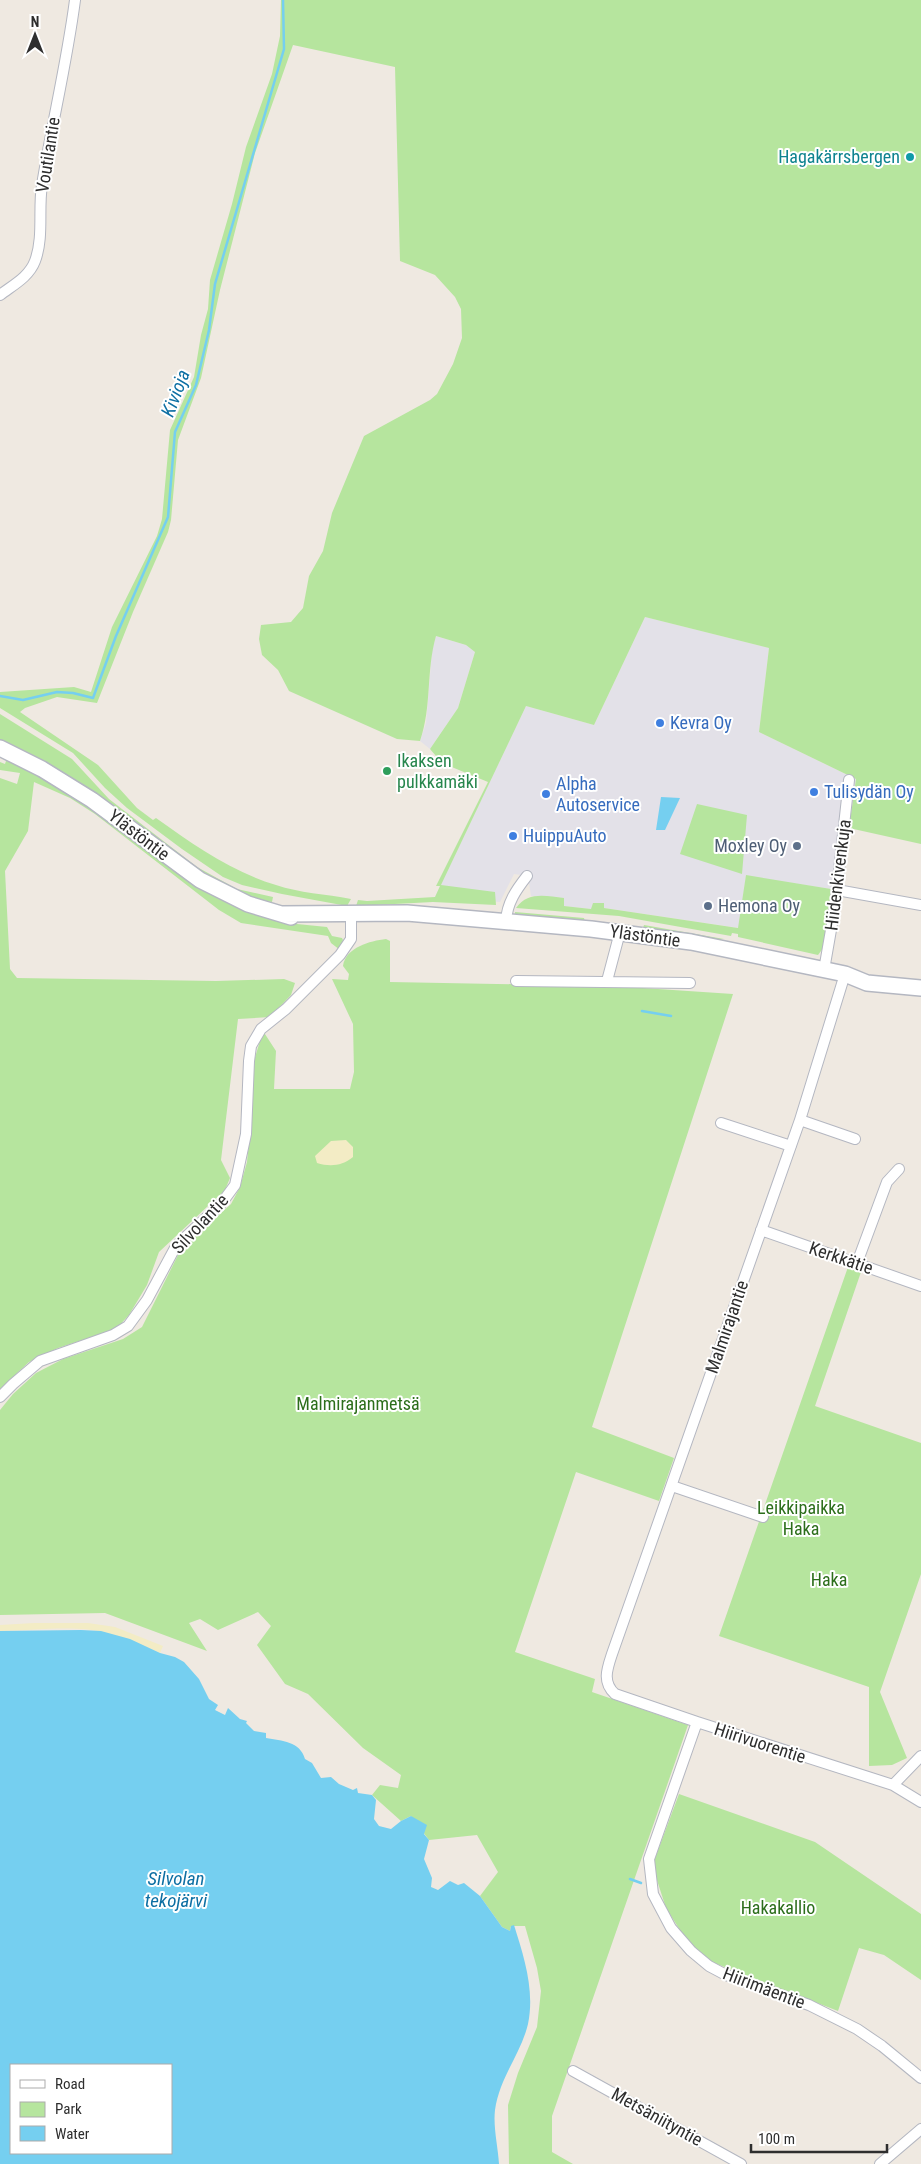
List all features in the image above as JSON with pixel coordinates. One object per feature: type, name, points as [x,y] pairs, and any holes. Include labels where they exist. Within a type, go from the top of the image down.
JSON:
[{"type":"main road","name":"Ylästöntie","points":[[0,748],[69,784],[200,880],[248,904],[282,914],[352,920],[407,913],[620,932],[690,942],[845,974],[868,974],[890,977],[921,987]]},
{"type":"street","name":"Voutilantie","points":[[0,295],[23,278],[36,258],[41,187],[48,142],[68,51],[75,0]]},
{"type":"street","name":"Hiidenkivenkuja","points":[[824,970],[837,890],[848,780]]},
{"type":"street","points":[[506,921],[507,909],[526,876]]},
{"type":"street","points":[[837,890],[921,905]]},
{"type":"street","name":"Silvolantie","points":[[0,1396],[40,1361],[113,1335],[128,1326],[147,1300],[176,1246],[207,1218],[235,1185],[246,1134],[248,1061],[251,1046],[261,1029],[286,1009],[340,955],[351,940],[352,920]]},
{"type":"street","points":[[607,981],[620,932]]},
{"type":"street","name":"Malmirajantie","points":[[606,1678],[612,1654],[800,1120],[845,974]]},
{"type":"street","points":[[516,981],[690,982]]},
{"type":"street","points":[[800,1120],[855,1139]]},
{"type":"street","points":[[721,1123],[790,1146]]},
{"type":"street","points":[[857,1264],[887,1182],[899,1169]]},
{"type":"street","name":"Kerkkätie","points":[[761,1230],[921,1286]]},
{"type":"street","points":[[672,1486],[762,1517]]},
{"type":"street","name":"Hiirivuorentie","points":[[606,1678],[607,1685],[614,1694],[893,1785],[921,1802]]},
{"type":"street","name":"Hiirimäentie","points":[[697,1722],[649,1860],[653,1894],[671,1928],[691,1951],[709,1966],[726,1975],[809,2005],[857,2029],[882,2046],[921,2078]]},
{"type":"street","points":[[893,1785],[921,1756]]},
{"type":"street","name":"Metsäniityntie","points":[[573,2071],[741,2164]]},
{"type":"street","points":[[880,2164],[921,2129]]},
{"type":"shaded area","points":[[645,617],[769,648],[759,732],[856,779],[849,828],[839,826],[831,889],[746,876],[739,928],[604,908],[604,904],[591,909],[563,906],[564,898],[531,896],[528,876],[514,874],[500,902],[435,897],[526,706],[594,725]]},
{"type":"shaded area","points":[[436,636],[466,645],[475,652],[458,708],[430,749],[420,741],[426,723],[432,651]]},
{"type":"green space","points":[[281,0],[921,0],[921,844],[849,828],[856,779],[759,732],[769,648],[645,617],[594,725],[526,706],[441,885],[495,892],[496,905],[433,902],[356,906],[358,900],[435,897],[440,886],[436,886],[488,782],[442,763],[430,749],[458,708],[475,652],[466,645],[436,636],[431,662],[426,715],[420,741],[397,739],[289,691],[278,670],[262,655],[259,639],[261,625],[291,622],[303,608],[309,576],[323,551],[332,513],[364,436],[430,400],[437,394],[453,364],[462,338],[461,309],[455,297],[435,275],[400,261],[395,67],[293,45],[255,153],[220,290],[201,378],[178,440],[171,520],[168,532],[133,612],[97,703],[57,697],[25,708],[20,712],[98,765],[137,808],[153,820],[156,818],[228,865],[285,888],[351,899],[347,906],[242,885],[223,877],[127,808],[105,788],[73,753],[0,708],[0,692],[74,687],[91,692],[112,627],[157,536],[162,519],[170,430],[194,377],[201,335],[208,309],[210,280],[246,147],[272,74],[280,36]]},
{"type":"green space","points":[[0,714],[72,759],[109,799],[197,867],[237,889],[273,897],[272,902],[250,899],[216,884],[0,742]]},
{"type":"green space","points":[[6,761],[25,765],[267,917],[297,924],[327,927],[332,936],[342,938],[343,940],[340,950],[331,943],[328,936],[241,923],[219,910],[95,814],[70,798],[34,782],[28,831],[5,871],[10,969],[17,978],[216,981],[284,979],[295,983],[291,995],[270,1017],[238,1019],[221,1160],[230,1178],[225,1190],[159,1252],[147,1285],[129,1315],[116,1329],[58,1348],[29,1362],[0,1389],[0,778],[17,784],[20,773],[0,770],[0,762],[5,764]]},
{"type":"green space","points":[[697,804],[747,815],[742,874],[680,854]]},
{"type":"green space","points":[[746,875],[831,889],[824,947],[818,955],[738,937],[738,934],[732,933],[731,936],[619,916],[516,908],[526,899],[538,896],[551,896],[564,898],[564,906],[591,909],[593,903],[604,903],[604,908],[738,928]]},
{"type":"green space","points":[[515,912],[584,918],[585,922],[515,915]]},
{"type":"green space","points":[[644,925],[724,939],[704,939],[643,928]]},
{"type":"green space","name":"Malmirajanmetsä","points":[[386,939],[390,941],[390,982],[613,986],[733,994],[592,1427],[674,1458],[659,1501],[576,1472],[515,1652],[595,1679],[592,1692],[688,1725],[552,2116],[552,2152],[573,2164],[509,2164],[508,2105],[518,2073],[537,2027],[541,1991],[537,1968],[525,1926],[511,1926],[510,1931],[502,1927],[480,1896],[498,1872],[477,1835],[429,1840],[411,1816],[401,1821],[372,1795],[380,1785],[398,1788],[401,1775],[363,1748],[308,1694],[285,1684],[257,1645],[271,1626],[258,1612],[218,1630],[200,1619],[189,1623],[207,1651],[105,1613],[0,1615],[0,1410],[13,1394],[36,1373],[63,1359],[123,1339],[142,1327],[182,1247],[231,1204],[240,1187],[247,1162],[252,1111],[253,1064],[263,1031],[276,1051],[274,1089],[350,1089],[354,1072],[353,1024],[332,979],[348,980],[349,974],[343,966],[349,954],[366,943]]},
{"type":"green space","name":"Haka","points":[[848,1267],[861,1272],[815,1406],[921,1443],[921,1574],[880,1692],[907,1758],[892,1765],[869,1766],[869,1687],[719,1636]]},
{"type":"green space","name":"Hakakallio","points":[[679,1794],[815,1842],[921,1914],[921,1980],[884,1955],[859,1948],[838,2011],[709,1961],[685,1938],[666,1908],[655,1874],[654,1861]]},
{"type":"sand","points":[[346,1140],[353,1147],[353,1157],[336,1165],[317,1163],[315,1156],[331,1141]]},
{"type":"sand","points":[[88,1623],[115,1627],[163,1646],[160,1653],[124,1639],[91,1630],[0,1631],[0,1625]]},
{"type":"water","points":[[661,797],[680,798],[665,830],[656,830]]},
{"type":"water","name":"Silvolan tekojärvi","points":[[0,1631],[101,1631],[130,1639],[184,1662],[199,1679],[209,1699],[218,1705],[215,1710],[225,1715],[228,1708],[240,1719],[247,1721],[246,1723],[254,1731],[266,1733],[266,1738],[295,1745],[303,1753],[305,1759],[312,1763],[321,1778],[331,1777],[339,1784],[353,1790],[357,1788],[358,1793],[372,1795],[376,1800],[374,1819],[379,1826],[391,1829],[411,1816],[427,1825],[424,1834],[429,1840],[424,1859],[432,1878],[431,1887],[438,1890],[450,1881],[458,1885],[464,1883],[480,1896],[502,1927],[510,1931],[511,1926],[514,1925],[527,1974],[530,2011],[525,2035],[501,2086],[495,2110],[499,2164],[0,2164]]},
{"type":"waterway","name":"Kivioja","points":[[0,696],[23,700],[57,692],[73,693],[93,698],[116,636],[168,517],[175,432],[196,385],[209,330],[215,284],[284,49],[283,0]]},
{"type":"waterway","points":[[642,1011],[671,1016]]},
{"type":"waterway","points":[[630,1879],[641,1883]]},
{"type":"place","name":"Hagakärrsbergen","points":[[910,157]]},
{"type":"place","name":"Kevra Oy","points":[[660,723]]},
{"type":"place","name":"Ikaksen pulkkamäki","points":[[387,771]]},
{"type":"place","name":"Tulisydän Oy","points":[[814,792]]},
{"type":"place","name":"Alpha Autoservice","points":[[546,794]]},
{"type":"place","name":"HuippuAuto","points":[[513,836]]},
{"type":"place","name":"Moxley Oy","points":[[797,846]]},
{"type":"place","name":"Hemona Oy","points":[[708,906]]},
{"type":"park label","name":"Leikkipaikka Haka","points":[[801,1518]]}]
